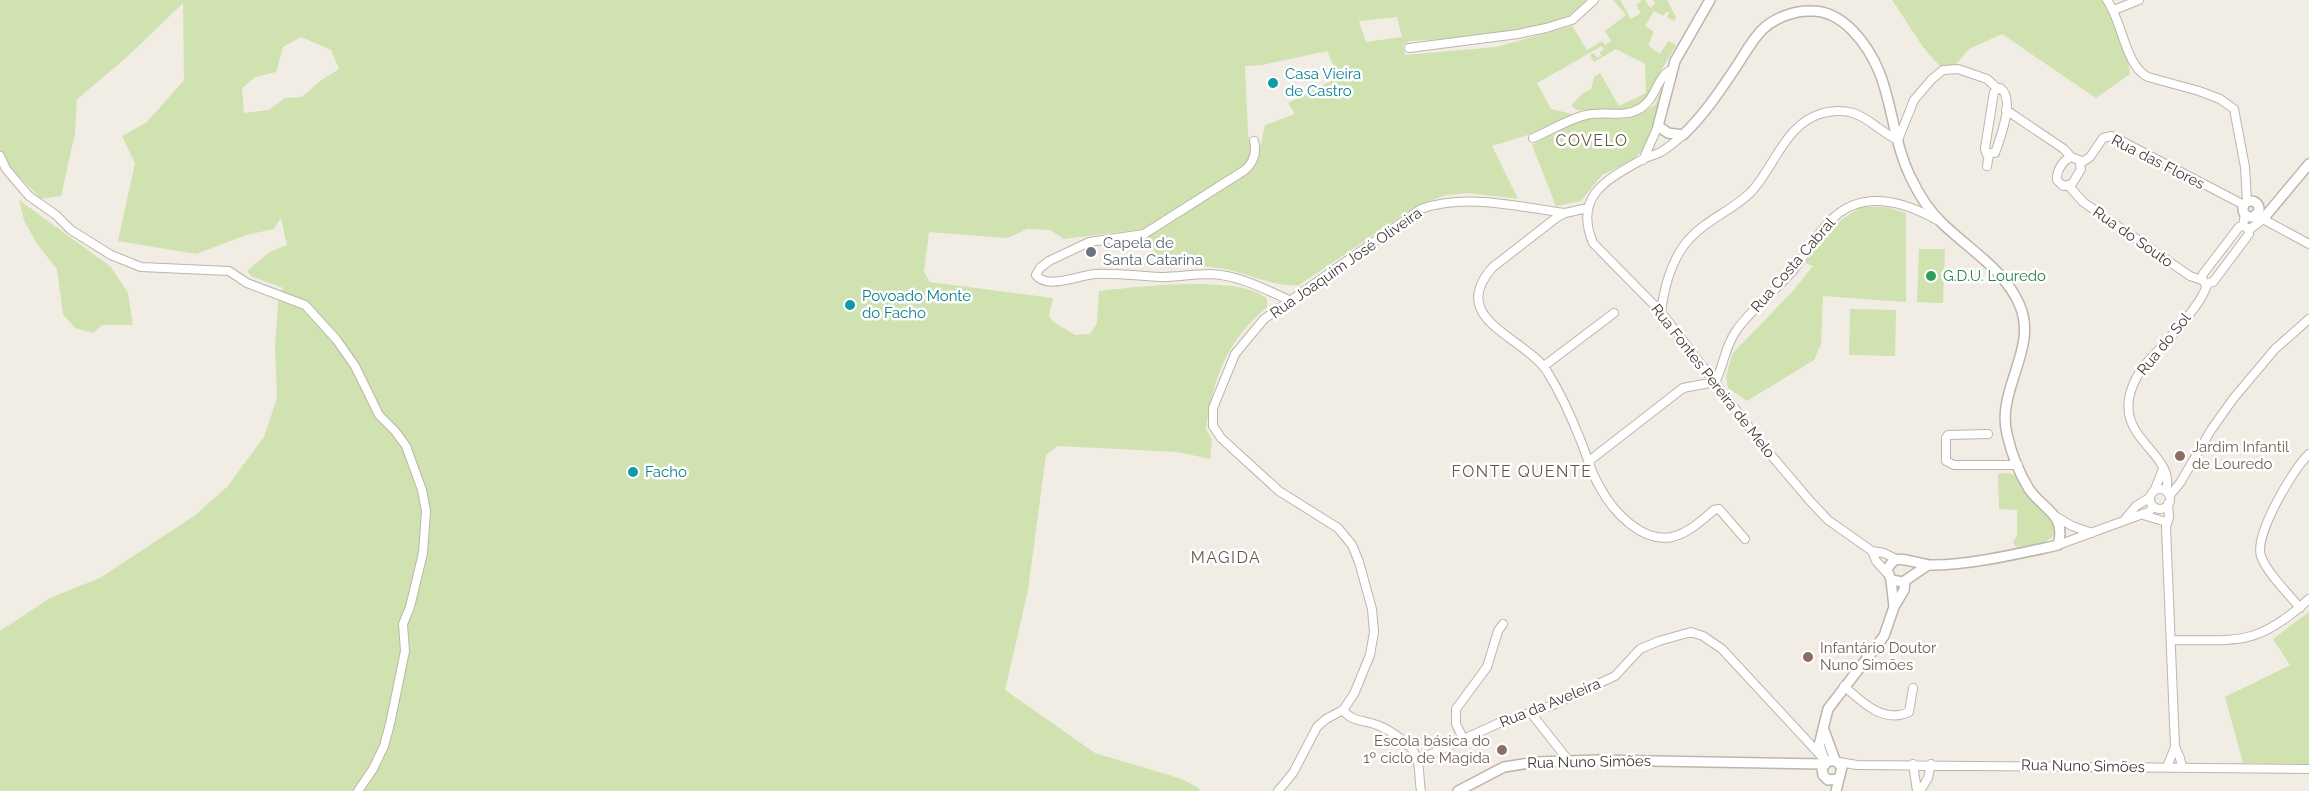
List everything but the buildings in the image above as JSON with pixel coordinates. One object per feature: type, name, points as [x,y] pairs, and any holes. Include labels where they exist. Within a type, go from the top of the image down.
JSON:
[{"type":"street","points":[[1408,48],[1506,36],[1546,28],[1572,20],[1594,0]]},
{"type":"street","points":[[1643,160],[1658,126],[1673,69],[1685,41],[1710,0]]},
{"type":"street","points":[[2107,0],[2114,10],[2139,0]]},
{"type":"street","name":"Rua do Sol","points":[[2114,10],[2138,71],[2220,99],[2234,109],[2245,167],[2246,228],[2249,234],[2213,282],[2205,282]]},
{"type":"street","points":[[1745,539],[1723,512],[1716,509],[1688,531],[1674,536],[1664,538],[1643,532],[1635,527],[1608,500],[1600,488],[1570,414],[1544,366],[1531,352],[1493,327],[1481,310],[1478,295],[1485,277],[1493,267],[1547,224],[1565,213],[1588,208],[1594,194],[1605,181],[1662,152],[1683,135],[1721,89],[1762,29],[1790,14],[1812,11],[1837,18],[1854,31],[1867,48],[1887,89],[1898,140],[1914,184],[1942,223],[2011,288],[2024,317],[2023,344],[2008,391],[2005,415],[2009,444],[2029,489],[2055,516],[2072,526],[2092,533]]},
{"type":"street","points":[[1533,138],[1586,115],[1634,112],[1651,100],[1662,76],[1673,69]]},
{"type":"street","points":[[1898,140],[1914,100],[1943,70],[1958,69],[1987,79],[2004,91],[2006,124],[1995,153],[1989,154]]},
{"type":"street","points":[[1989,154],[1984,148],[1994,92],[1998,88]]},
{"type":"street","points":[[1993,106],[2006,109],[2081,163],[2081,169],[2069,186]]},
{"type":"street","points":[[1661,312],[1668,278],[1685,244],[1705,224],[1744,199],[1752,191],[1792,133],[1801,124],[1824,113],[1850,112],[1864,117],[1898,140]]},
{"type":"street","points":[[1658,126],[1668,133],[1683,135]]},
{"type":"street","name":"Rua das Flores","points":[[2081,163],[2090,157],[2105,136],[2112,136],[2245,207],[2250,216],[2260,216],[2257,204],[2252,201],[2245,207]]},
{"type":"street","points":[[1254,141],[1254,156],[1251,164],[1245,170],[1144,234],[1089,242],[1049,261],[1040,268],[1036,275],[1041,281],[1051,283],[1098,274],[1177,277],[1213,274],[1253,285],[1289,300]]},
{"type":"street","points":[[1987,165],[1989,154]]},
{"type":"street","points":[[0,156],[6,169],[29,196],[56,215],[71,230],[111,255],[141,267],[229,271],[247,283],[305,305],[336,339],[355,366],[379,415],[395,430],[406,446],[422,490],[426,511],[423,553],[404,624],[405,651],[384,746],[373,769],[358,791]]},
{"type":"street","name":"Rua do Souto","points":[[2071,157],[2065,160],[2056,176],[2061,185],[2069,186],[2082,202],[2190,276],[2205,282]]},
{"type":"street","name":"Rua do Sol","points":[[2164,471],[2132,425],[2128,409],[2136,378],[2197,303],[2205,291],[2203,274],[2239,227],[2246,228],[2260,216],[2309,164]]},
{"type":"street","name":"Rua Joaquim José Oliveira","points":[[1343,710],[1354,694],[1370,655],[1374,632],[1372,609],[1359,562],[1352,545],[1338,528],[1279,491],[1216,432],[1212,420],[1213,408],[1235,354],[1259,324],[1289,300],[1409,217],[1435,204],[1465,201],[1565,213]]},
{"type":"street","name":"Rua Costa Cabral","points":[[1715,382],[1725,352],[1741,324],[1794,269],[1824,228],[1842,212],[1864,202],[1886,201],[1907,205],[1942,223]]},
{"type":"street","name":"Rua Fontes Pereira de Melo","points":[[1588,208],[1587,223],[1593,243],[1661,312],[1810,502],[1828,520],[1872,551],[1907,562],[1928,565],[1986,559],[2058,545],[2157,508]]},
{"type":"street","points":[[2260,216],[2309,244]]},
{"type":"street","points":[[1544,366],[1614,313]]},
{"type":"street","points":[[2168,493],[2184,477],[2211,430],[2233,399],[2275,349],[2309,320]]},
{"type":"street","points":[[1588,460],[1683,388],[1715,382]]},
{"type":"street","points":[[1988,434],[1948,435],[1946,438],[1947,461],[1954,465],[2018,465]]},
{"type":"street","points":[[2300,608],[2265,563],[2259,547],[2268,519],[2295,471],[2309,454]]},
{"type":"street","points":[[2164,471],[2175,478],[2184,477]]},
{"type":"street","points":[[2164,471],[2149,498],[2165,524],[2175,747],[2182,767]]},
{"type":"street","points":[[2164,471],[2168,484],[2169,517],[2165,524]]},
{"type":"street","points":[[2155,489],[2161,488],[2168,493]]},
{"type":"street","name":"Rua Fontes Pereira de Melo","points":[[2126,518],[2141,502],[2149,498]]},
{"type":"street","points":[[2157,508],[2168,504]]},
{"type":"street","points":[[2141,514],[2153,516],[2165,524]]},
{"type":"street","points":[[2055,516],[2061,531],[2058,545]]},
{"type":"street","name":"Rua Fontes Pereira de Melo","points":[[1872,551],[1876,561],[1889,577],[1894,607]]},
{"type":"street","points":[[1896,559],[1888,565],[1889,577],[1899,583],[1907,579]]},
{"type":"street","points":[[1830,791],[1823,727],[1828,709],[1887,631],[1894,607],[1904,590],[1911,570],[1907,562]]},
{"type":"street","name":"Rua Fontes Pereira de Melo","points":[[1907,579],[1928,565]]},
{"type":"street","points":[[2171,640],[2249,638],[2272,629],[2309,599]]},
{"type":"street","points":[[1464,740],[1456,724],[1456,710],[1487,667],[1498,631],[1503,624]]},
{"type":"street","name":"Rua da Aveleira","points":[[1418,760],[1499,723],[1553,705],[1615,676],[1640,650],[1676,635],[1691,632],[1703,636],[1722,649],[1826,762]]},
{"type":"street","points":[[1844,686],[1873,711],[1883,714],[1909,712],[1913,688]]},
{"type":"street","points":[[1278,791],[1293,773],[1317,727],[1343,710],[1351,718],[1388,730],[1414,752],[1418,760],[1421,791]]},
{"type":"street","points":[[1531,713],[1568,760]]},
{"type":"street","points":[[1823,727],[1826,762],[1840,776]]},
{"type":"street","points":[[2167,766],[2175,747]]},
{"type":"street","name":"Rua Nuno Simões","points":[[1458,791],[1504,767],[1568,760],[2309,769]]},
{"type":"street","points":[[1803,763],[1826,762],[1842,767],[1836,791]]},
{"type":"street","points":[[1913,764],[1918,791]]},
{"type":"street","points":[[1918,791],[1928,778],[1931,764]]},
{"type":"street","name":"Rua Nuno Simões","points":[[1840,776],[1857,765]]},
{"type":"green space","points":[[0,0],[1586,0],[1570,15],[1544,24],[1476,37],[1409,41],[1403,46],[1405,55],[1496,47],[1572,26],[1587,50],[1602,41],[1605,45],[1611,41],[1605,31],[1626,15],[1613,0],[1620,0],[1631,19],[1641,13],[1636,5],[1642,0],[1645,0],[1650,8],[1655,4],[1653,0],[1667,0],[1676,17],[1674,21],[1667,17],[1669,13],[1667,11],[1663,16],[1654,11],[1645,26],[1654,32],[1648,45],[1660,54],[1668,41],[1676,45],[1648,99],[1634,108],[1617,111],[1577,110],[1571,106],[1583,93],[1591,89],[1594,77],[1600,73],[1619,106],[1646,93],[1645,64],[1616,49],[1594,62],[1590,55],[1594,53],[1597,58],[1601,56],[1600,52],[1604,49],[1602,46],[1537,83],[1551,109],[1577,115],[1528,135],[1492,146],[1518,199],[1468,193],[1446,195],[1418,205],[1299,285],[1271,282],[1217,268],[1162,268],[1143,229],[1064,239],[1050,230],[1027,229],[1008,238],[929,232],[924,272],[930,282],[1053,298],[1049,315],[1052,321],[1075,335],[1090,334],[1097,323],[1099,291],[1161,285],[1212,284],[1254,291],[1267,299],[1267,307],[1253,320],[1232,347],[1218,377],[1206,429],[1212,439],[1210,459],[1178,452],[1058,446],[1046,455],[1028,590],[1005,690],[1095,753],[1182,779],[1200,789],[1198,791],[0,791],[0,631],[50,598],[100,578],[194,516],[227,487],[264,437],[277,398],[275,347],[278,303],[283,288],[251,276],[247,271],[270,252],[287,245],[281,218],[274,229],[246,235],[196,254],[118,241],[135,163],[122,136],[147,122],[184,80],[183,3],[127,57],[77,99],[75,133],[61,196],[41,199],[8,165],[0,151]],"holes":[[[1397,17],[1402,37],[1366,42],[1359,21]],[[301,37],[331,50],[339,69],[320,81],[302,97],[285,98],[269,110],[244,113],[242,88],[255,77],[276,72],[283,47]],[[1327,51],[1339,77],[1288,103],[1295,114],[1265,125],[1257,162],[1248,135],[1245,66],[1262,65]]]},
{"type":"green space","points":[[1892,0],[2105,0],[2127,56],[2130,74],[2096,98],[2002,34],[1969,49],[1956,64],[1941,67],[1921,44]]},
{"type":"green space","points":[[1666,84],[1653,128],[1643,150],[1633,160],[1602,175],[1581,201],[1556,206],[1532,145],[1577,121],[1590,117],[1625,119],[1644,112],[1655,105]]},
{"type":"green space","points":[[19,200],[111,267],[128,293],[133,325],[102,325],[93,333],[75,328],[63,314],[57,269],[37,244],[24,220]]},
{"type":"green space","points":[[1864,207],[1886,207],[1906,213],[1906,302],[1823,296],[1821,344],[1814,360],[1747,401],[1728,388],[1726,377],[1732,354],[1792,292],[1813,266],[1805,263],[1831,230],[1854,211]]},
{"type":"green space","name":"G.D.U. Louredo","points":[[1919,249],[1945,249],[1943,303],[1917,302]]},
{"type":"green space","points":[[1850,309],[1896,310],[1895,356],[1849,355]]},
{"type":"green space","points":[[1998,474],[2015,475],[2052,523],[2056,531],[2045,542],[2016,547],[2013,542],[2017,536],[2017,510],[1999,509]]},
{"type":"green space","points":[[2309,612],[2309,764],[2243,763],[2225,697],[2290,665],[2273,639]]},
{"type":"place","name":"Casa Vieira de Castro","points":[[1273,83]]},
{"type":"place","name":"Capela de Santa Catarina","points":[[1091,252]]},
{"type":"place","name":"G.D.U. Louredo","points":[[1931,276]]},
{"type":"place","name":"Povoado Monte do Facho","points":[[850,305]]},
{"type":"place","name":"Jardim Infantil de Louredo","points":[[2180,456]]},
{"type":"place","name":"Facho","points":[[633,472]]},
{"type":"place","name":"Infantário Doutor Nuno Simões","points":[[1808,657]]},
{"type":"place","name":"Escola básica do 1º ciclo de Magida","points":[[1502,750]]},
{"type":"district","name":"COVELO","points":[[1592,140]]},
{"type":"district","name":"FONTE QUENTE","points":[[1522,471]]},
{"type":"district","name":"MAGIDA","points":[[1226,557]]}]
